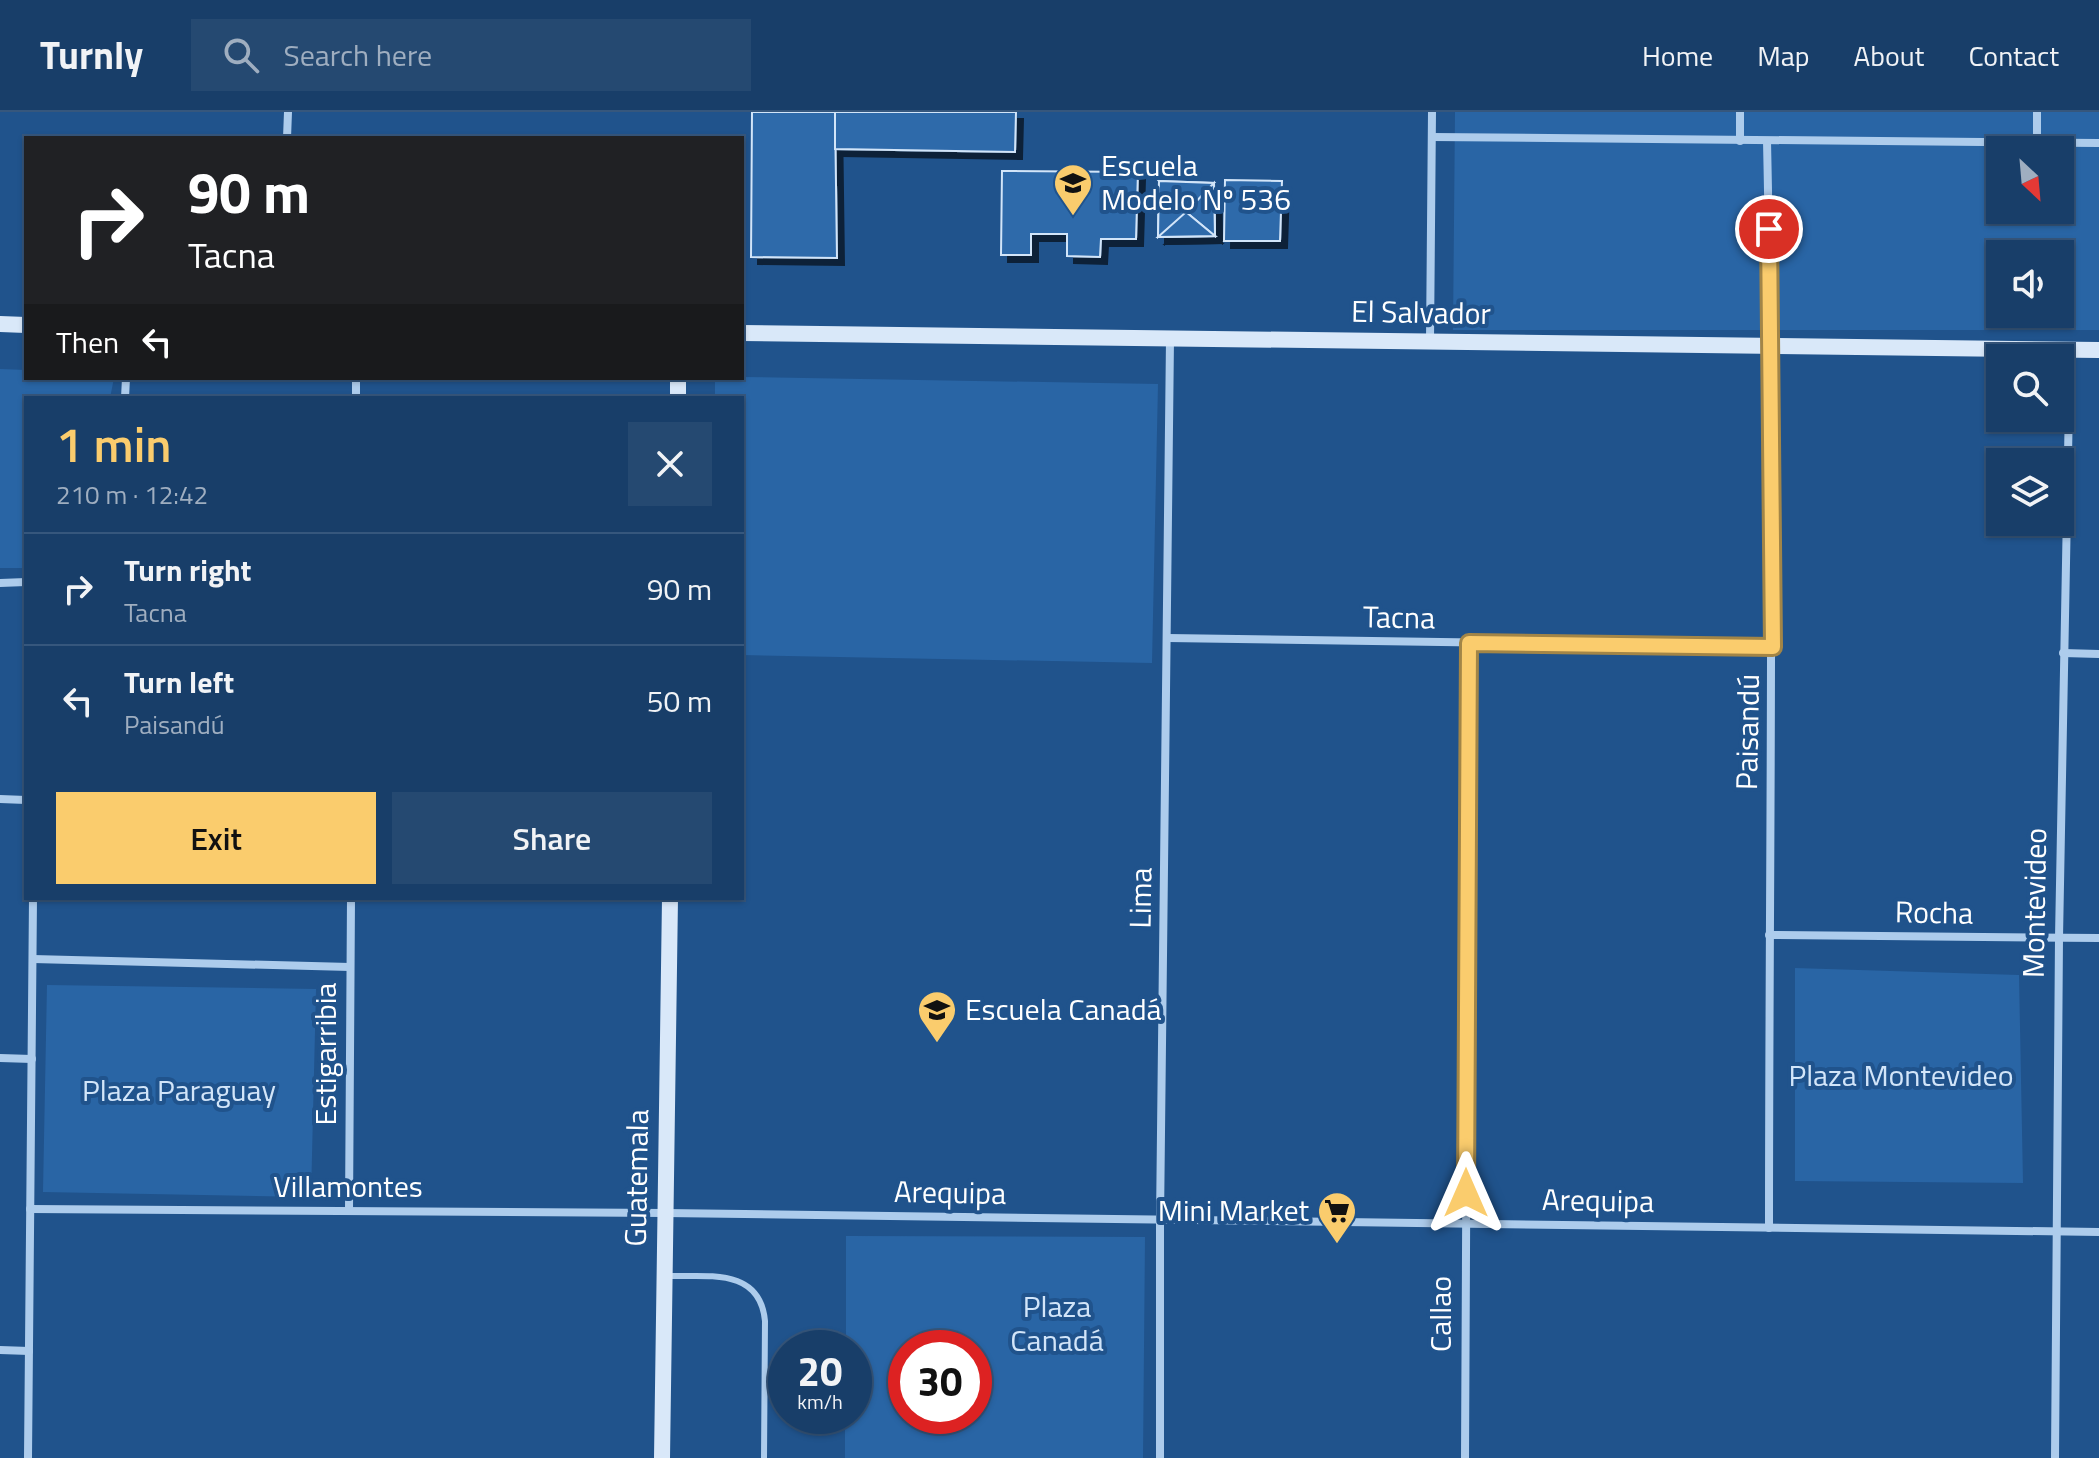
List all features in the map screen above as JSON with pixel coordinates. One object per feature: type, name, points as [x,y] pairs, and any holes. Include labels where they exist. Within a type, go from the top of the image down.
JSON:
[{"type":"street","points":[[287,136],[288,112]]},
{"type":"street","points":[[1430,341],[1432,112]]},
{"type":"street","points":[[1740,112],[1740,141]]},
{"type":"street","points":[[2037,112],[2037,136]]},
{"type":"street","points":[[1432,137],[1986,143]]},
{"type":"street","name":"Paisandú","points":[[1767,141],[1772,346],[1773,647],[1769,1228]]},
{"type":"street","points":[[2074,143],[2099,143]]},
{"type":"street","points":[[0,324],[24,325]]},
{"type":"street","name":"El Salvador","points":[[744,333],[1986,348]]},
{"type":"street","name":"Lima","points":[[1160,1458],[1170,338]]},
{"type":"street","name":"El Salvador","points":[[2074,349],[2099,350]]},
{"type":"street","name":"Montevideo","points":[[2055,1458],[2055,1232],[2068,432]]},
{"type":"street","points":[[0,583],[24,582]]},
{"type":"street","name":"Tacna","points":[[1168,638],[1773,647]]},
{"type":"street","name":"Callao","points":[[1465,1458],[1469,643]]},
{"type":"street","points":[[2063,653],[2099,654]]},
{"type":"street","points":[[0,799],[24,800]]},
{"type":"street","points":[[28,1458],[33,900]]},
{"type":"street","name":"Estigarribia","points":[[349,1211],[351,900]]},
{"type":"street","name":"Guatemala","points":[[662,1458],[670,900]]},
{"type":"street","name":"Rocha","points":[[1769,935],[2099,938]]},
{"type":"street","points":[[33,959],[350,967]]},
{"type":"street","points":[[0,1058],[32,1059]]},
{"type":"street","name":"Villamontes","points":[[30,1209],[665,1213]]},
{"type":"street","name":"Arequipa","points":[[665,1213],[2099,1232]]},
{"type":"street","points":[[0,1350],[29,1351]]},
{"type":"lane","points":[[664,1276],[729,1278],[753,1290],[759,1299],[765,1321],[764,1458]]},
{"type":"green space","points":[[1455,112],[2099,112],[2099,330],[1453,330]]},
{"type":"green space","points":[[0,369],[24,370],[24,380],[114,380],[110,396],[24,396],[24,568],[0,568]]},
{"type":"green space","points":[[744,377],[1158,384],[1152,663],[744,655],[744,396],[715,396],[715,380],[744,380]]},
{"type":"green space","name":"Plaza Montevideo","points":[[1795,968],[2019,975],[2023,1183],[1795,1181]]},
{"type":"green space","name":"Plaza Paraguay","points":[[47,985],[316,989],[311,1197],[43,1192]]},
{"type":"green space","name":"Plaza Canadá","points":[[846,1236],[1145,1237],[1143,1458],[845,1458],[845,1434],[872,1434],[872,1330],[846,1330]]},
{"type":"building","points":[[752,112],[835,112],[837,258],[751,257]]},
{"type":"building","points":[[835,112],[1016,112],[1015,152],[835,149]]},
{"type":"building","points":[[1002,171],[1138,172],[1136,239],[1101,239],[1100,257],[1067,256],[1067,234],[1031,234],[1031,255],[1001,255]]},
{"type":"building","points":[[1225,180],[1282,181],[1280,241],[1224,241]]},
{"type":"building","points":[[1159,181],[1186,212],[1158,237]]},
{"type":"building","points":[[1159,181],[1214,183],[1186,212]]},
{"type":"building","points":[[1159,181],[1214,183],[1215,236],[1158,237]]},
{"type":"building","points":[[1214,183],[1215,236],[1186,212]]},
{"type":"building","points":[[1186,212],[1215,236],[1158,237]]},
{"type":"place","name":"Escuela Modelo Nº 536","points":[[1073,217]]},
{"type":"place","name":"Escuela Canadá","points":[[937,1044]]},
{"type":"place","name":"Mini Market","points":[[1337,1245]]},
{"type":"route","points":[[1466,1193],[1469,643],[1773,647],[1769,229]]}]
